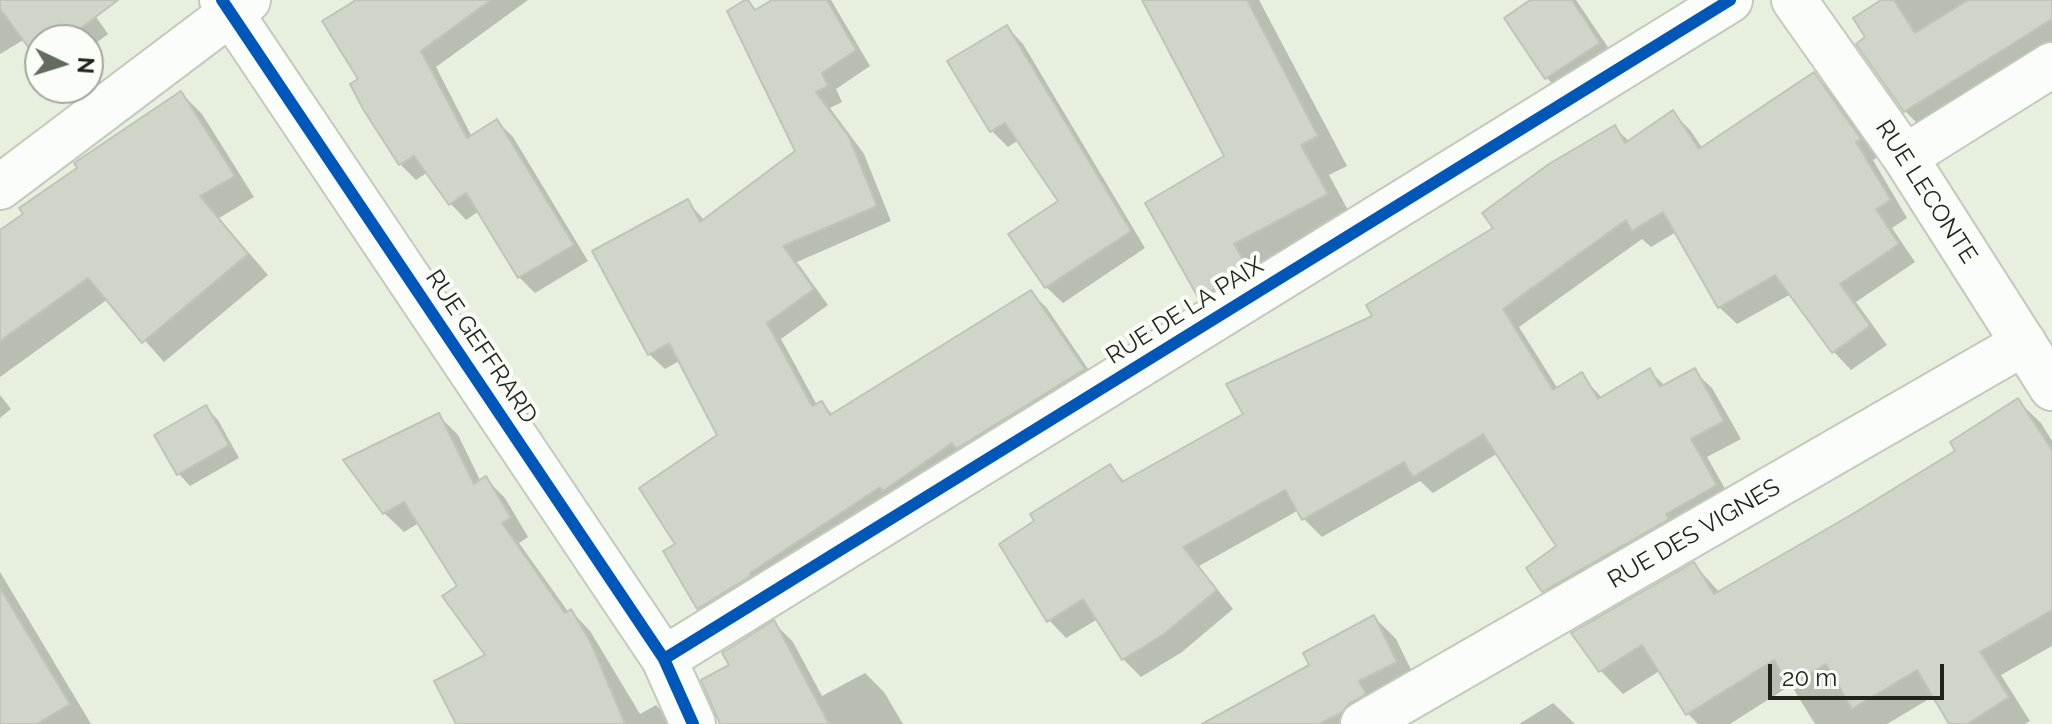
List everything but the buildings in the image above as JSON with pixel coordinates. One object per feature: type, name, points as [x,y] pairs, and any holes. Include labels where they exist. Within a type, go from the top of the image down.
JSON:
[{"type":"street","name":"RUE DE LA PAIX","points":[[664,659],[1730,0]]},
{"type":"street","name":"RUE LECONTE","points":[[1794,0],[1905,157],[2052,388]]},
{"type":"street","name":"RUE GEFFRARD","points":[[233,4],[664,659],[693,724]]},
{"type":"street","points":[[0,187],[233,4]]},
{"type":"street","points":[[1905,157],[2052,65]]},
{"type":"street","name":"RUE DES VIGNES","points":[[1363,724],[2024,343]]},
{"type":"cycle path","points":[[222,0],[664,659],[693,724]]},
{"type":"cycle path","points":[[664,659],[1730,0]]}]
